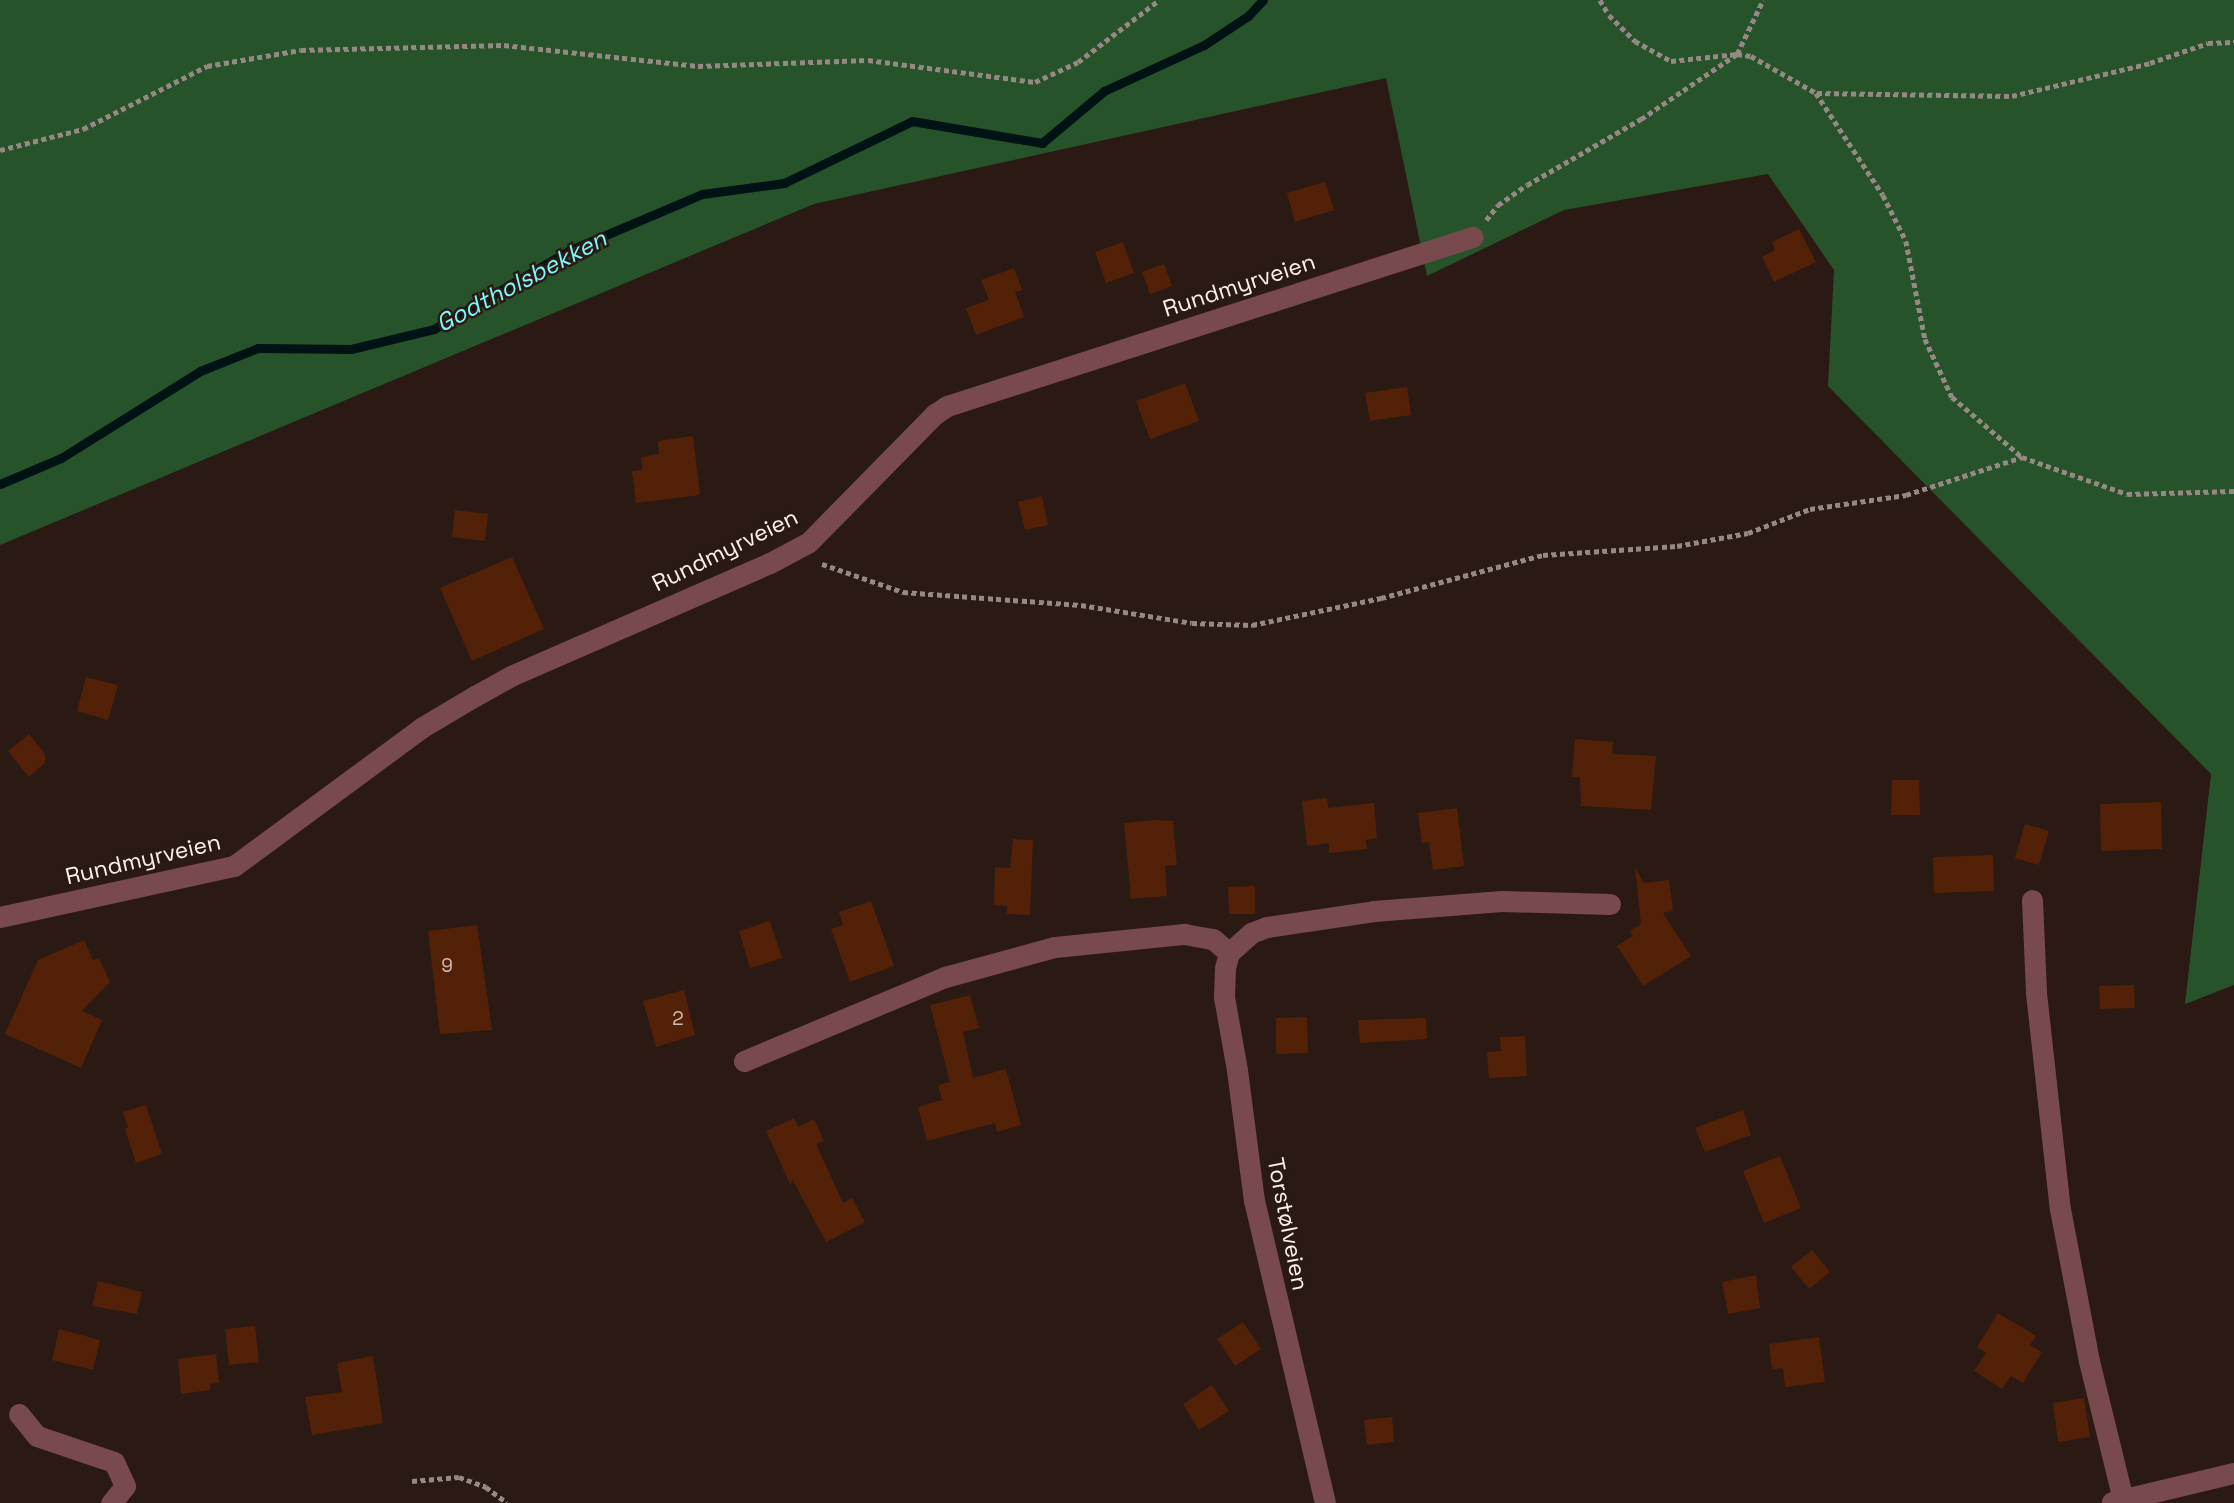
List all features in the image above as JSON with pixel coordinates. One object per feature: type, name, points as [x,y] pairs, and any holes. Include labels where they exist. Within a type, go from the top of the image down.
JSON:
[{"type":"street","name":"Rundmyrveien","points":[[0,917],[234,866],[421,728],[475,696],[511,676],[769,563],[809,542],[947,406],[1472,237]]},
{"type":"street","points":[[2032,900],[2036,993],[2060,1209],[2116,1501],[2234,1473]]},
{"type":"street","points":[[744,1061],[945,977],[1055,947],[1184,934],[1213,939],[1229,953],[1251,933],[1267,927],[1374,911],[1502,901],[1610,904]]},
{"type":"street","name":"Torstølveien","points":[[1229,953],[1224,968],[1224,997],[1237,1070],[1254,1201],[1325,1503]]},
{"type":"street","points":[[19,1414],[37,1436],[114,1462],[125,1486],[111,1503]]},
{"type":"path","points":[[0,150],[83,129],[207,66],[301,50],[503,45],[698,66],[868,60],[1035,82],[1078,62],[1158,0]]},
{"type":"path","points":[[1600,0],[1608,15],[1635,41],[1671,61],[1737,54],[1771,65],[1816,93],[1883,195],[1906,242],[1925,339],[1952,397],[2022,457],[2127,494],[2234,491]]},
{"type":"path","points":[[1472,237],[1498,205],[1641,119],[1737,54],[1763,0]]},
{"type":"path","points":[[1816,93],[2012,96],[2150,63],[2208,43],[2234,42]]},
{"type":"path","points":[[815,562],[903,592],[1081,605],[1192,623],[1252,625],[1381,598],[1543,555],[1677,546],[1748,533],[1810,509],[1906,495],[2022,457]]},
{"type":"path","points":[[412,1481],[459,1476],[486,1487],[507,1503]]},
{"type":"green space","points":[[0,0],[2234,0],[2234,985],[2185,1004],[2211,774],[1828,386],[1834,270],[1768,174],[1564,210],[1427,276],[1386,78],[814,204],[0,545]]},
{"type":"building","points":[[1325,182],[1334,210],[1295,222],[1287,193]]},
{"type":"building","points":[[1799,229],[1816,262],[1774,282],[1762,257],[1775,250],[1772,242]]},
{"type":"building","points":[[1123,242],[1134,273],[1106,283],[1095,252]]},
{"type":"building","points":[[1164,264],[1172,286],[1150,294],[1142,272]]},
{"type":"building","points":[[1014,268],[1022,290],[1015,292],[1024,317],[976,335],[966,308],[989,300],[981,280]]},
{"type":"building","points":[[1185,383],[1199,421],[1150,439],[1136,401]]},
{"type":"building","points":[[1407,387],[1411,415],[1370,421],[1365,393]]},
{"type":"building","points":[[693,436],[700,495],[636,503],[632,471],[642,470],[641,457],[659,454],[658,441]]},
{"type":"building","points":[[1042,496],[1048,525],[1025,530],[1018,502]]},
{"type":"building","points":[[455,510],[488,514],[485,541],[452,537]]},
{"type":"building","points":[[512,557],[544,629],[472,661],[440,588]]},
{"type":"building","points":[[86,677],[118,685],[108,720],[77,711]]},
{"type":"building","points":[[29,734],[45,754],[45,763],[29,777],[8,751]]},
{"type":"building","points":[[1575,739],[1613,742],[1612,754],[1656,756],[1651,810],[1581,806],[1580,777],[1572,777]]},
{"type":"building","points":[[1892,780],[1919,780],[1920,815],[1891,815]]},
{"type":"building","points":[[1327,798],[1328,808],[1374,803],[1377,838],[1366,840],[1367,849],[1329,853],[1329,843],[1307,846],[1302,801]]},
{"type":"building","points":[[2161,802],[2162,849],[2101,851],[2100,804]]},
{"type":"building","points":[[1457,808],[1464,866],[1433,870],[1429,842],[1422,843],[1418,813]]},
{"type":"building","points":[[1173,821],[1177,865],[1165,866],[1167,896],[1131,899],[1124,823]]},
{"type":"building","points":[[2025,824],[2049,831],[2039,865],[2015,858]]},
{"type":"building","points":[[1013,839],[1033,840],[1030,915],[1007,914],[1007,906],[994,905],[995,867],[1010,868]]},
{"type":"building","points":[[1993,855],[1994,891],[1934,893],[1933,857]]},
{"type":"building","points":[[1635,868],[1644,883],[1669,880],[1673,911],[1663,913],[1691,956],[1643,986],[1617,946],[1633,936],[1630,931],[1641,924]]},
{"type":"building","points":[[1255,886],[1255,914],[1229,914],[1228,887]]},
{"type":"building","points":[[871,901],[894,966],[850,982],[831,929],[843,925],[839,912]]},
{"type":"building","points":[[770,921],[782,958],[750,968],[739,931]]},
{"type":"building","points":[[477,925],[492,1030],[440,1034],[428,931]]},
{"type":"building","points":[[84,940],[93,960],[99,958],[110,982],[82,1011],[102,1020],[81,1068],[5,1034],[38,960]]},
{"type":"building","points":[[2134,985],[2135,1008],[2100,1009],[2099,986]]},
{"type":"building","points":[[684,990],[695,1035],[656,1047],[643,1001]]},
{"type":"building","points":[[970,995],[979,1028],[963,1032],[973,1078],[1006,1069],[1021,1125],[997,1132],[995,1123],[927,1141],[918,1107],[942,1100],[938,1085],[950,1082],[930,1005]]},
{"type":"building","points":[[1307,1017],[1308,1053],[1276,1054],[1276,1018]]},
{"type":"building","points":[[1426,1018],[1427,1039],[1360,1043],[1358,1020]]},
{"type":"building","points":[[1525,1036],[1527,1076],[1489,1078],[1487,1052],[1501,1051],[1500,1037]]},
{"type":"building","points":[[146,1105],[162,1154],[136,1163],[125,1129],[128,1127],[123,1112]]},
{"type":"building","points":[[1743,1110],[1751,1135],[1705,1152],[1695,1128]]},
{"type":"building","points":[[794,1118],[798,1127],[814,1119],[824,1141],[816,1144],[843,1203],[852,1198],[865,1222],[826,1242],[792,1179],[791,1186],[766,1131]]},
{"type":"building","points":[[1780,1156],[1801,1208],[1764,1223],[1743,1171]]},
{"type":"building","points":[[1812,1250],[1830,1272],[1809,1289],[1791,1267]]},
{"type":"building","points":[[1756,1275],[1760,1308],[1728,1314],[1722,1282]]},
{"type":"building","points":[[98,1281],[142,1292],[137,1314],[92,1306]]},
{"type":"building","points":[[1998,1313],[2036,1336],[2030,1345],[2042,1352],[2023,1383],[2011,1376],[2002,1389],[1974,1371],[1986,1353],[1977,1347]]},
{"type":"building","points":[[1243,1322],[1261,1349],[1235,1366],[1217,1339]]},
{"type":"building","points":[[255,1326],[259,1362],[229,1365],[225,1329]]},
{"type":"building","points":[[59,1329],[100,1340],[93,1370],[52,1360]]},
{"type":"building","points":[[1819,1337],[1825,1382],[1785,1387],[1783,1368],[1772,1369],[1769,1344]]},
{"type":"building","points":[[216,1354],[219,1383],[210,1384],[210,1390],[181,1394],[178,1359]]},
{"type":"building","points":[[373,1356],[383,1423],[312,1435],[305,1397],[342,1392],[337,1363]]},
{"type":"building","points":[[1212,1385],[1229,1411],[1199,1430],[1183,1404]]},
{"type":"building","points":[[2084,1398],[2090,1437],[2058,1442],[2053,1403]]},
{"type":"building","points":[[1392,1417],[1394,1442],[1367,1445],[1364,1420]]},
{"type":"waterway","name":"Godtholsbekken","points":[[0,484],[61,458],[200,371],[258,348],[351,349],[434,329],[568,251],[702,194],[784,183],[912,121],[1042,143],[1104,91],[1204,45],[1248,16],[1263,0]]}]
